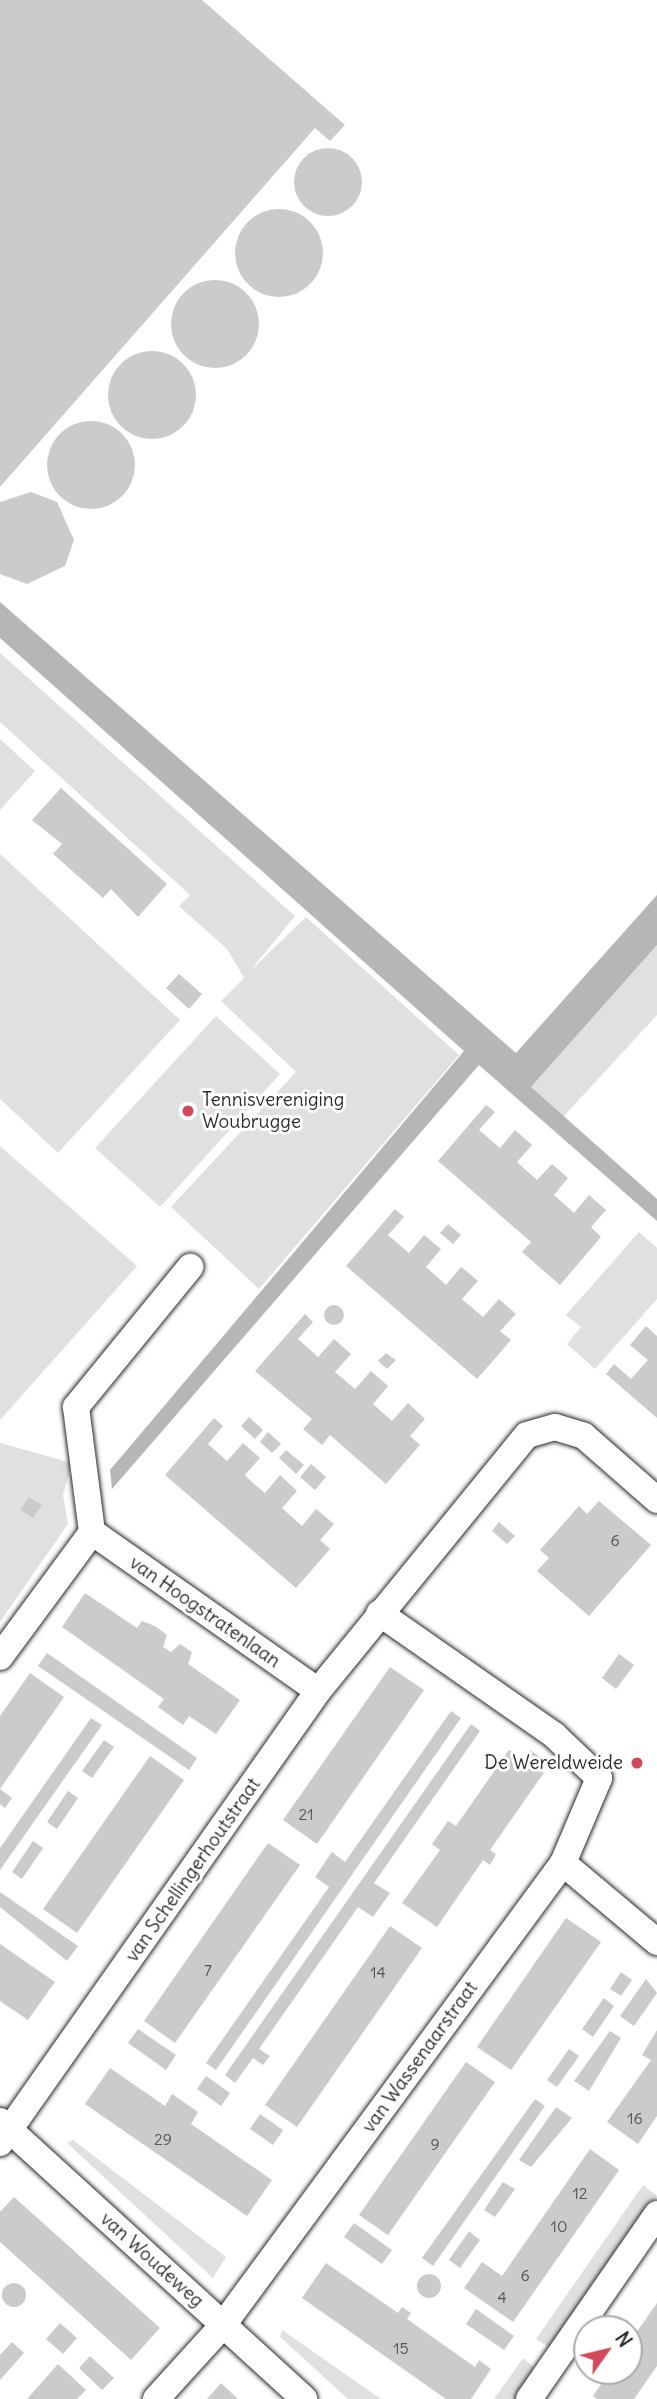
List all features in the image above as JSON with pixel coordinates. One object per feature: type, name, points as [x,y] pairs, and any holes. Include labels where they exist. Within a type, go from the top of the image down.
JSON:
[{"type":"street","points":[[0,1657],[92,1532],[76,1407],[190,1267]]},
{"type":"street","name":"van Schellingerhoutstraat","points":[[4,2132],[318,1691],[527,1435],[555,1427],[584,1436],[657,1500]]},
{"type":"street","name":"van Hoogstratenlaan","points":[[92,1532],[318,1691]]},
{"type":"street","name":"van Wassenaarstraat","points":[[156,2399],[223,2325],[563,1863],[599,1778],[554,1735],[379,1613]]},
{"type":"street","points":[[563,1863],[657,1942]]},
{"type":"street","name":"van Woudeweg","points":[[4,2132],[304,2399]]},
{"type":"street","points":[[529,2399],[657,2214]]},
{"type":"shaded area","points":[[0,602],[516,1053],[657,895],[657,945],[531,1087],[657,1199],[657,1221],[479,1065],[112,1489],[110,1470],[464,1051],[0,638]]},
{"type":"shaded area","points":[[0,653],[295,916],[250,971],[306,917],[459,1055],[259,1289],[171,1207],[296,1072],[221,1001],[244,978],[227,949],[179,906],[190,895],[0,722]]},
{"type":"shaded area","points":[[0,739],[35,771],[0,810]]},
{"type":"shaded area","points":[[0,854],[180,1020],[58,1153],[0,1099]]},
{"type":"shaded area","points":[[657,945],[657,1015],[563,1117],[531,1087]]},
{"type":"shaded area","name":"Tennisvereniging Woubrugge","points":[[216,1016],[280,1074],[160,1207],[95,1148]]},
{"type":"shaded area","points":[[0,1146],[137,1266],[0,1420]]},
{"type":"shaded area","points":[[639,1232],[657,1248],[657,1299],[595,1369],[567,1344],[581,1327],[566,1315]]},
{"type":"shaded area","points":[[0,1443],[72,1463],[63,1495],[68,1524],[0,1622]]},
{"type":"shaded area","points":[[73,2140],[226,2257],[213,2278],[67,2143]]},
{"type":"shaded area","points":[[643,2185],[657,2196],[551,2349],[536,2339]]},
{"type":"shaded area","points":[[282,2330],[381,2399],[348,2399],[280,2337]]},
{"type":"shaded area","points":[[523,2358],[537,2370],[517,2399],[494,2399]]},
{"type":"building","points":[[0,0],[202,0],[345,125],[330,141],[315,128],[0,487]]},
{"type":"building","points":[[328,148],[341,151],[352,158],[359,169],[362,182],[359,195],[352,206],[341,213],[328,216],[315,213],[304,206],[297,195],[294,182],[297,169],[304,158],[315,151]]},
{"type":"building","points":[[279,209],[296,213],[310,222],[319,236],[323,253],[319,270],[310,284],[296,293],[279,297],[262,293],[248,284],[239,270],[235,253],[239,236],[248,222],[262,213]]},
{"type":"building","points":[[215,280],[240,287],[252,299],[259,324],[252,349],[240,361],[215,368],[190,361],[178,349],[171,324],[178,299],[190,287]]},
{"type":"building","points":[[152,351],[177,358],[189,370],[196,395],[189,420],[177,432],[152,439],[127,432],[115,420],[108,395],[115,370],[127,358]]},
{"type":"building","points":[[91,421],[116,428],[128,440],[135,465],[128,490],[116,502],[91,509],[66,502],[54,490],[47,465],[54,440],[66,428]]},
{"type":"building","points":[[31,492],[57,502],[74,540],[65,566],[27,584],[0,574],[0,502]]},
{"type":"building","points":[[61,788],[167,884],[138,917],[111,889],[103,898],[53,854],[62,844],[32,820]]},
{"type":"building","points":[[179,974],[202,994],[189,1009],[166,988]]},
{"type":"building","points":[[486,1105],[495,1112],[479,1130],[500,1148],[515,1130],[532,1145],[517,1162],[537,1180],[552,1164],[568,1178],[554,1195],[574,1213],[589,1195],[606,1210],[591,1227],[601,1237],[560,1285],[522,1252],[531,1242],[438,1161]]},
{"type":"building","points":[[395,1209],[404,1217],[388,1235],[409,1253],[424,1235],[441,1249],[426,1267],[446,1285],[461,1267],[470,1274],[478,1281],[462,1299],[483,1317],[499,1299],[516,1314],[500,1331],[511,1340],[477,1379],[346,1266]]},
{"type":"building","points":[[448,1224],[461,1235],[453,1244],[440,1233]]},
{"type":"building","points":[[334,1305],[341,1308],[344,1315],[341,1322],[334,1325],[327,1322],[324,1315],[327,1308]]},
{"type":"building","points":[[305,1314],[313,1322],[298,1339],[318,1357],[334,1339],[351,1354],[335,1372],[355,1389],[371,1371],[388,1386],[373,1404],[392,1421],[408,1403],[425,1419],[410,1436],[420,1445],[386,1484],[330,1435],[322,1445],[303,1429],[312,1419],[255,1371]]},
{"type":"building","points":[[646,1326],[657,1336],[657,1418],[606,1374],[614,1364],[631,1379],[648,1360],[630,1345]]},
{"type":"building","points":[[386,1353],[396,1360],[387,1369],[378,1361]]},
{"type":"building","points":[[249,1417],[263,1430],[255,1439],[241,1426]]},
{"type":"building","points":[[214,1418],[223,1426],[208,1444],[227,1461],[243,1443],[260,1458],[245,1475],[254,1484],[265,1493],[280,1475],[297,1491],[282,1508],[302,1526],[316,1509],[334,1524],[320,1540],[330,1549],[296,1588],[165,1475]]},
{"type":"building","points":[[268,1432],[281,1444],[272,1453],[260,1442]]},
{"type":"building","points":[[286,1450],[304,1465],[296,1474],[279,1458]]},
{"type":"building","points":[[311,1464],[326,1477],[315,1490],[300,1477]]},
{"type":"building","points":[[29,1497],[42,1505],[33,1518],[20,1510]]},
{"type":"building","points":[[599,1501],[651,1545],[589,1616],[537,1571],[549,1558],[540,1550],[579,1506],[587,1514]]},
{"type":"building","points":[[499,1522],[515,1536],[507,1544],[492,1531]]},
{"type":"building","points":[[85,1593],[137,1628],[142,1621],[155,1626],[167,1635],[163,1647],[171,1652],[180,1644],[192,1652],[188,1664],[240,1700],[216,1734],[189,1716],[183,1725],[158,1707],[164,1699],[62,1627]]},
{"type":"building","points":[[47,1653],[197,1758],[189,1770],[38,1666]]},
{"type":"building","points":[[619,1654],[634,1665],[616,1689],[602,1678]]},
{"type":"building","points":[[390,1667],[424,1690],[317,1844],[283,1820]]},
{"type":"building","points":[[30,1673],[64,1697],[0,1789],[0,1716]]},
{"type":"building","points":[[451,1711],[461,1718],[216,2070],[206,2063],[329,1887],[315,1877],[332,1852],[345,1862]]},
{"type":"building","points":[[91,1718],[102,1725],[0,1870],[0,1848]]},
{"type":"building","points":[[471,1724],[480,1731],[374,1883],[390,1893],[373,1917],[358,1907],[259,2049],[270,2056],[263,2065],[253,2058],[235,2083],[225,2075]]},
{"type":"building","points":[[104,1740],[114,1747],[92,1778],[82,1771]]},
{"type":"building","points":[[509,1750],[524,1760],[530,1750],[546,1761],[543,1774],[490,1850],[496,1854],[490,1865],[483,1860],[437,1927],[402,1903],[440,1850],[432,1844],[448,1821],[456,1826]]},
{"type":"building","points":[[150,1756],[184,1780],[77,1933],[43,1909]]},
{"type":"building","points":[[0,1789],[12,1798],[5,1808],[0,1804]]},
{"type":"building","points":[[68,1791],[78,1798],[57,1829],[47,1822]]},
{"type":"building","points":[[33,1841],[43,1848],[22,1879],[12,1872]]},
{"type":"building","points":[[268,1843],[300,1865],[175,2043],[144,2021]]},
{"type":"building","points":[[0,1892],[78,1946],[67,1961],[0,1907]]},
{"type":"building","points":[[566,1918],[601,1942],[511,2070],[477,2047]]},
{"type":"building","points":[[390,1926],[422,1948],[297,2127],[265,2105]]},
{"type":"building","points":[[0,1944],[55,1982],[28,2020],[0,2001]]},
{"type":"building","points":[[621,1972],[632,1980],[621,1996],[610,1989]]},
{"type":"building","points":[[646,1979],[657,1993],[634,2026],[620,2016]]},
{"type":"building","points":[[604,1998],[614,2006],[593,2037],[582,2029]]},
{"type":"building","points":[[138,2029],[176,2055],[166,2070],[128,2043]]},
{"type":"building","points":[[657,2030],[657,2116],[638,2144],[607,2122],[651,2060],[642,2055]]},
{"type":"building","points":[[610,2031],[621,2038],[589,2091],[574,2081]]},
{"type":"building","points":[[569,2049],[579,2056],[557,2087],[547,2080]]},
{"type":"building","points":[[466,2062],[495,2082],[388,2235],[359,2215]]},
{"type":"building","points":[[110,2068],[165,2106],[172,2094],[198,2112],[191,2124],[272,2180],[247,2216],[85,2104]]},
{"type":"building","points":[[206,2076],[230,2093],[221,2106],[197,2089]]},
{"type":"building","points":[[535,2099],[545,2106],[433,2266],[422,2258]]},
{"type":"building","points":[[556,2107],[572,2118],[531,2167],[519,2160]]},
{"type":"building","points":[[260,2114],[283,2130],[273,2145],[250,2129]]},
{"type":"building","points":[[590,2149],[619,2170],[513,2322],[464,2288],[482,2262],[502,2276]]},
{"type":"building","points":[[503,2182],[515,2189],[495,2217],[484,2210]]},
{"type":"building","points":[[14,2197],[160,2328],[131,2360],[0,2242],[0,2212]]},
{"type":"building","points":[[354,2223],[392,2250],[382,2264],[344,2237]]},
{"type":"building","points":[[469,2231],[480,2240],[460,2268],[449,2260]]},
{"type":"building","points":[[326,2263],[398,2313],[402,2307],[411,2313],[407,2319],[475,2367],[479,2360],[491,2369],[471,2399],[446,2399],[302,2298]]},
{"type":"building","points":[[429,2274],[438,2277],[441,2286],[438,2295],[429,2298],[420,2295],[417,2286],[420,2277]]},
{"type":"building","points":[[14,2283],[23,2286],[26,2295],[23,2304],[14,2307],[5,2304],[2,2295],[5,2286]]},
{"type":"building","points":[[657,2303],[657,2366],[634,2399],[597,2399],[593,2396],[600,2385],[643,2385],[643,2323]]},
{"type":"building","points":[[476,2309],[514,2336],[504,2350],[466,2324]]},
{"type":"building","points":[[60,2323],[77,2338],[63,2354],[46,2339]]},
{"type":"building","points":[[12,2342],[24,2353],[0,2380],[0,2355]]},
{"type":"building","points":[[90,2356],[114,2378],[102,2390],[79,2368]]},
{"type":"building","points":[[58,2364],[86,2390],[77,2399],[27,2399]]},
{"type":"building","points":[[221,2383],[238,2399],[207,2399]]},
{"type":"place","name":"Tennisvereniging Woubrugge","points":[[188,1111]]},
{"type":"place","name":"De Wereldweide","points":[[637,1763]]}]
